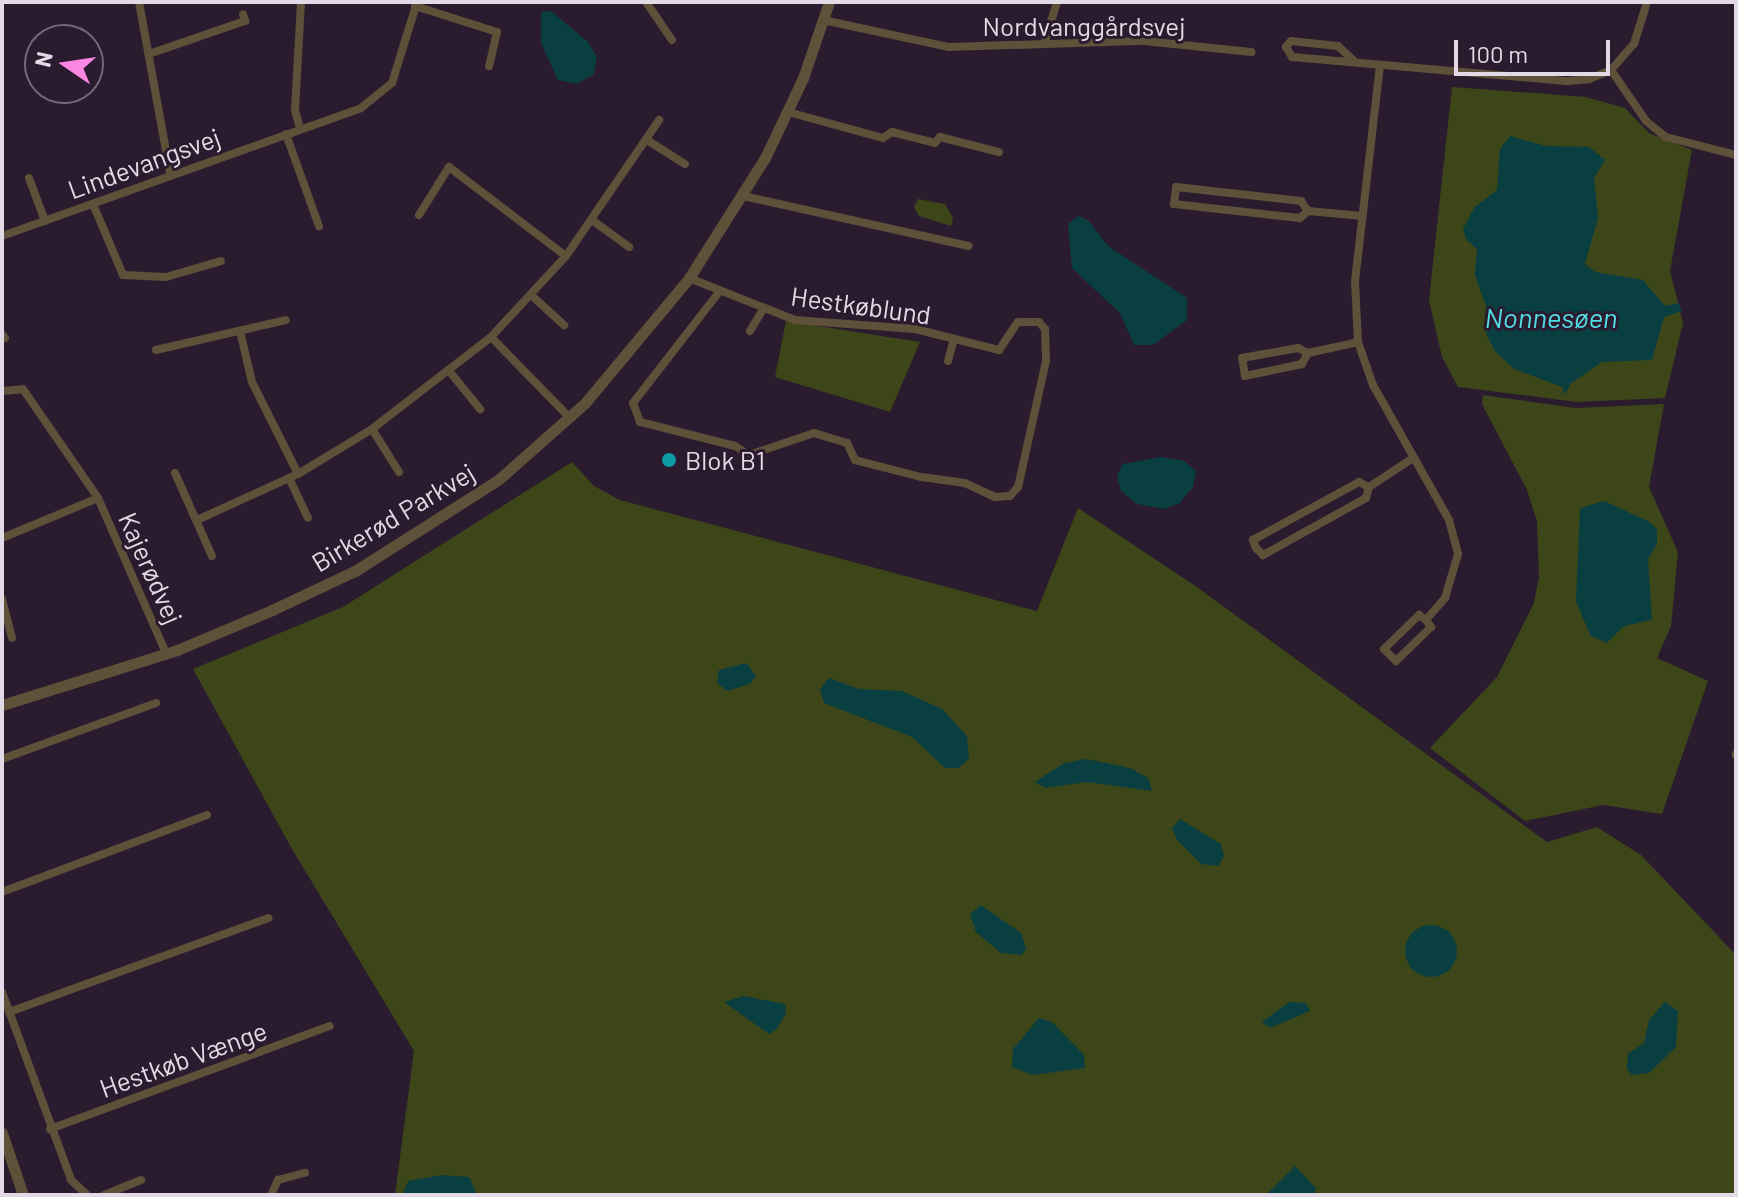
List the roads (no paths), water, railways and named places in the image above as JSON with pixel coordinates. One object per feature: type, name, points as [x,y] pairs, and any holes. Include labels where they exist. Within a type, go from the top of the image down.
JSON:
[{"type":"street","points":[[139,2],[170,172]]},
{"type":"street","points":[[300,128],[295,110],[301,2]]},
{"type":"street","points":[[646,2],[672,40]]},
{"type":"street","name":"Birkerød Parkvej","points":[[2,705],[166,653],[355,571],[498,480],[570,418],[647,334],[689,278],[743,196],[788,112],[829,2]]},
{"type":"street","points":[[1044,44],[1057,2]]},
{"type":"street","points":[[1354,61],[1338,46],[1291,41],[1286,47],[1292,57],[1568,81],[1611,70],[1634,44],[1647,2]]},
{"type":"street","name":"Lindevangsvej","points":[[2,236],[93,204],[170,172],[361,108],[392,83],[416,4],[497,32],[489,66]]},
{"type":"street","points":[[149,54],[245,21],[243,14]]},
{"type":"street","name":"Nordvanggårdsvej","points":[[823,20],[914,43],[1156,42],[1251,52]]},
{"type":"street","points":[[1380,65],[1355,282],[1358,342],[1373,385],[1449,520],[1458,554],[1445,598],[1426,620]]},
{"type":"street","points":[[1611,70],[1646,121],[1666,137],[1736,155]]},
{"type":"street","points":[[788,112],[883,138],[892,132],[935,143],[940,137],[999,152]]},
{"type":"street","points":[[197,520],[298,474],[372,429],[450,372],[491,337],[566,256],[659,120]]},
{"type":"street","points":[[286,134],[319,226]]},
{"type":"street","points":[[647,140],[685,164]]},
{"type":"street","points":[[419,215],[449,167],[566,256]]},
{"type":"street","points":[[29,178],[45,221]]},
{"type":"street","points":[[1308,211],[1301,201],[1176,187],[1174,204],[1300,218],[1308,211],[1363,216]]},
{"type":"street","points":[[743,196],[969,246]]},
{"type":"street","points":[[93,204],[123,275],[166,277],[221,261]]},
{"type":"street","points":[[592,220],[629,247]]},
{"type":"street","name":"Hestkøblund","points":[[689,278],[763,309],[823,325],[902,328],[999,350],[1018,322],[1030,319],[1045,329],[1046,361],[1018,487],[1010,496],[995,497],[965,483],[855,460],[847,443],[814,433],[749,455],[735,446],[640,422],[633,403],[719,292]]},
{"type":"street","points":[[531,295],[564,325]]},
{"type":"street","name":"Hestkøblund","points":[[750,331],[763,309]]},
{"type":"street","points":[[156,350],[286,320]]},
{"type":"street","points":[[240,331],[252,382],[298,474]]},
{"type":"street","points":[[491,337],[570,418]]},
{"type":"street","name":"Hestkøblund","points":[[948,361],[954,339]]},
{"type":"street","points":[[1308,353],[1302,364],[1245,376],[1242,358],[1298,348],[1308,353],[1358,342]]},
{"type":"street","points":[[450,372],[480,409]]},
{"type":"street","name":"Kajerødvej","points":[[2,391],[23,389],[98,498],[166,653]]},
{"type":"street","points":[[372,429],[399,472]]},
{"type":"street","points":[[1369,487],[1359,482],[1346,489],[1253,540],[1256,548],[1263,555],[1366,498],[1369,487],[1413,458]]},
{"type":"street","points":[[175,473],[212,556]]},
{"type":"street","points":[[289,478],[308,518]]},
{"type":"street","name":"Kajerødvej","points":[[2,538],[98,498]]},
{"type":"street","points":[[2,599],[12,638]]},
{"type":"street","points":[[1419,615],[1426,620],[1431,627],[1396,661],[1384,649],[1419,615]]},
{"type":"street","points":[[2,759],[156,703]]},
{"type":"street","points":[[2,892],[207,815]]},
{"type":"street","points":[[9,1012],[269,918]]},
{"type":"street","points":[[2,992],[71,1180],[87,1195]]},
{"type":"street","name":"Hestkøb Vænge","points":[[50,1129],[330,1026]]},
{"type":"street","points":[[2,1133],[22,1191]]},
{"type":"street","points":[[271,1195],[278,1180],[305,1173]]},
{"type":"street","points":[[104,1195],[141,1180]]},
{"type":"water","points":[[551,11],[587,41],[597,56],[594,74],[577,84],[558,80],[541,43],[541,12]]},
{"type":"water","name":"Nonnesøen","points":[[1510,136],[1546,146],[1589,147],[1605,160],[1594,178],[1598,218],[1585,264],[1595,272],[1643,280],[1665,306],[1679,303],[1682,311],[1664,317],[1652,360],[1602,362],[1570,384],[1565,395],[1562,387],[1514,369],[1495,351],[1486,334],[1488,312],[1475,275],[1477,249],[1466,239],[1463,229],[1474,208],[1497,190],[1500,149]]},
{"type":"water","points":[[1079,216],[1089,221],[1108,246],[1187,298],[1187,320],[1153,345],[1134,345],[1120,313],[1072,268],[1068,224]]},
{"type":"water","points":[[1161,457],[1184,461],[1196,471],[1193,487],[1180,503],[1164,509],[1137,504],[1121,491],[1117,476],[1123,464]]},
{"type":"water","points":[[1604,501],[1648,521],[1657,529],[1657,544],[1648,559],[1652,620],[1624,626],[1607,643],[1590,635],[1576,601],[1580,508]]},
{"type":"water","points":[[746,663],[756,676],[750,684],[727,691],[717,683],[719,670]]},
{"type":"water","points":[[829,678],[859,689],[902,691],[942,709],[967,736],[969,759],[958,768],[945,768],[912,737],[824,703],[820,689]]},
{"type":"water","points":[[1086,759],[1130,768],[1148,778],[1152,791],[1087,782],[1045,788],[1035,782],[1064,763]]},
{"type":"water","points":[[1180,819],[1221,844],[1224,856],[1218,866],[1201,864],[1177,840],[1172,828]]},
{"type":"water","points":[[981,905],[1021,933],[1026,948],[1022,955],[1001,953],[976,932],[970,914]]},
{"type":"water","points":[[1431,925],[1449,933],[1457,951],[1449,969],[1431,977],[1413,969],[1405,951],[1413,933]]},
{"type":"water","points":[[744,996],[785,1004],[786,1013],[776,1030],[769,1034],[724,1002]]},
{"type":"water","points":[[1289,1002],[1306,1003],[1310,1011],[1270,1028],[1262,1022]]},
{"type":"water","points":[[1665,1002],[1678,1011],[1676,1047],[1649,1073],[1632,1075],[1627,1069],[1628,1054],[1644,1043],[1649,1020]]},
{"type":"water","points":[[1039,1018],[1052,1022],[1084,1055],[1085,1068],[1032,1075],[1012,1067],[1013,1049]]},
{"type":"water","points":[[1295,1166],[1316,1188],[1314,1195],[1266,1195]]},
{"type":"water","points":[[442,1175],[469,1177],[477,1195],[402,1195],[408,1181]]},
{"type":"place","name":"Blok B1","points":[[669,460]]}]
